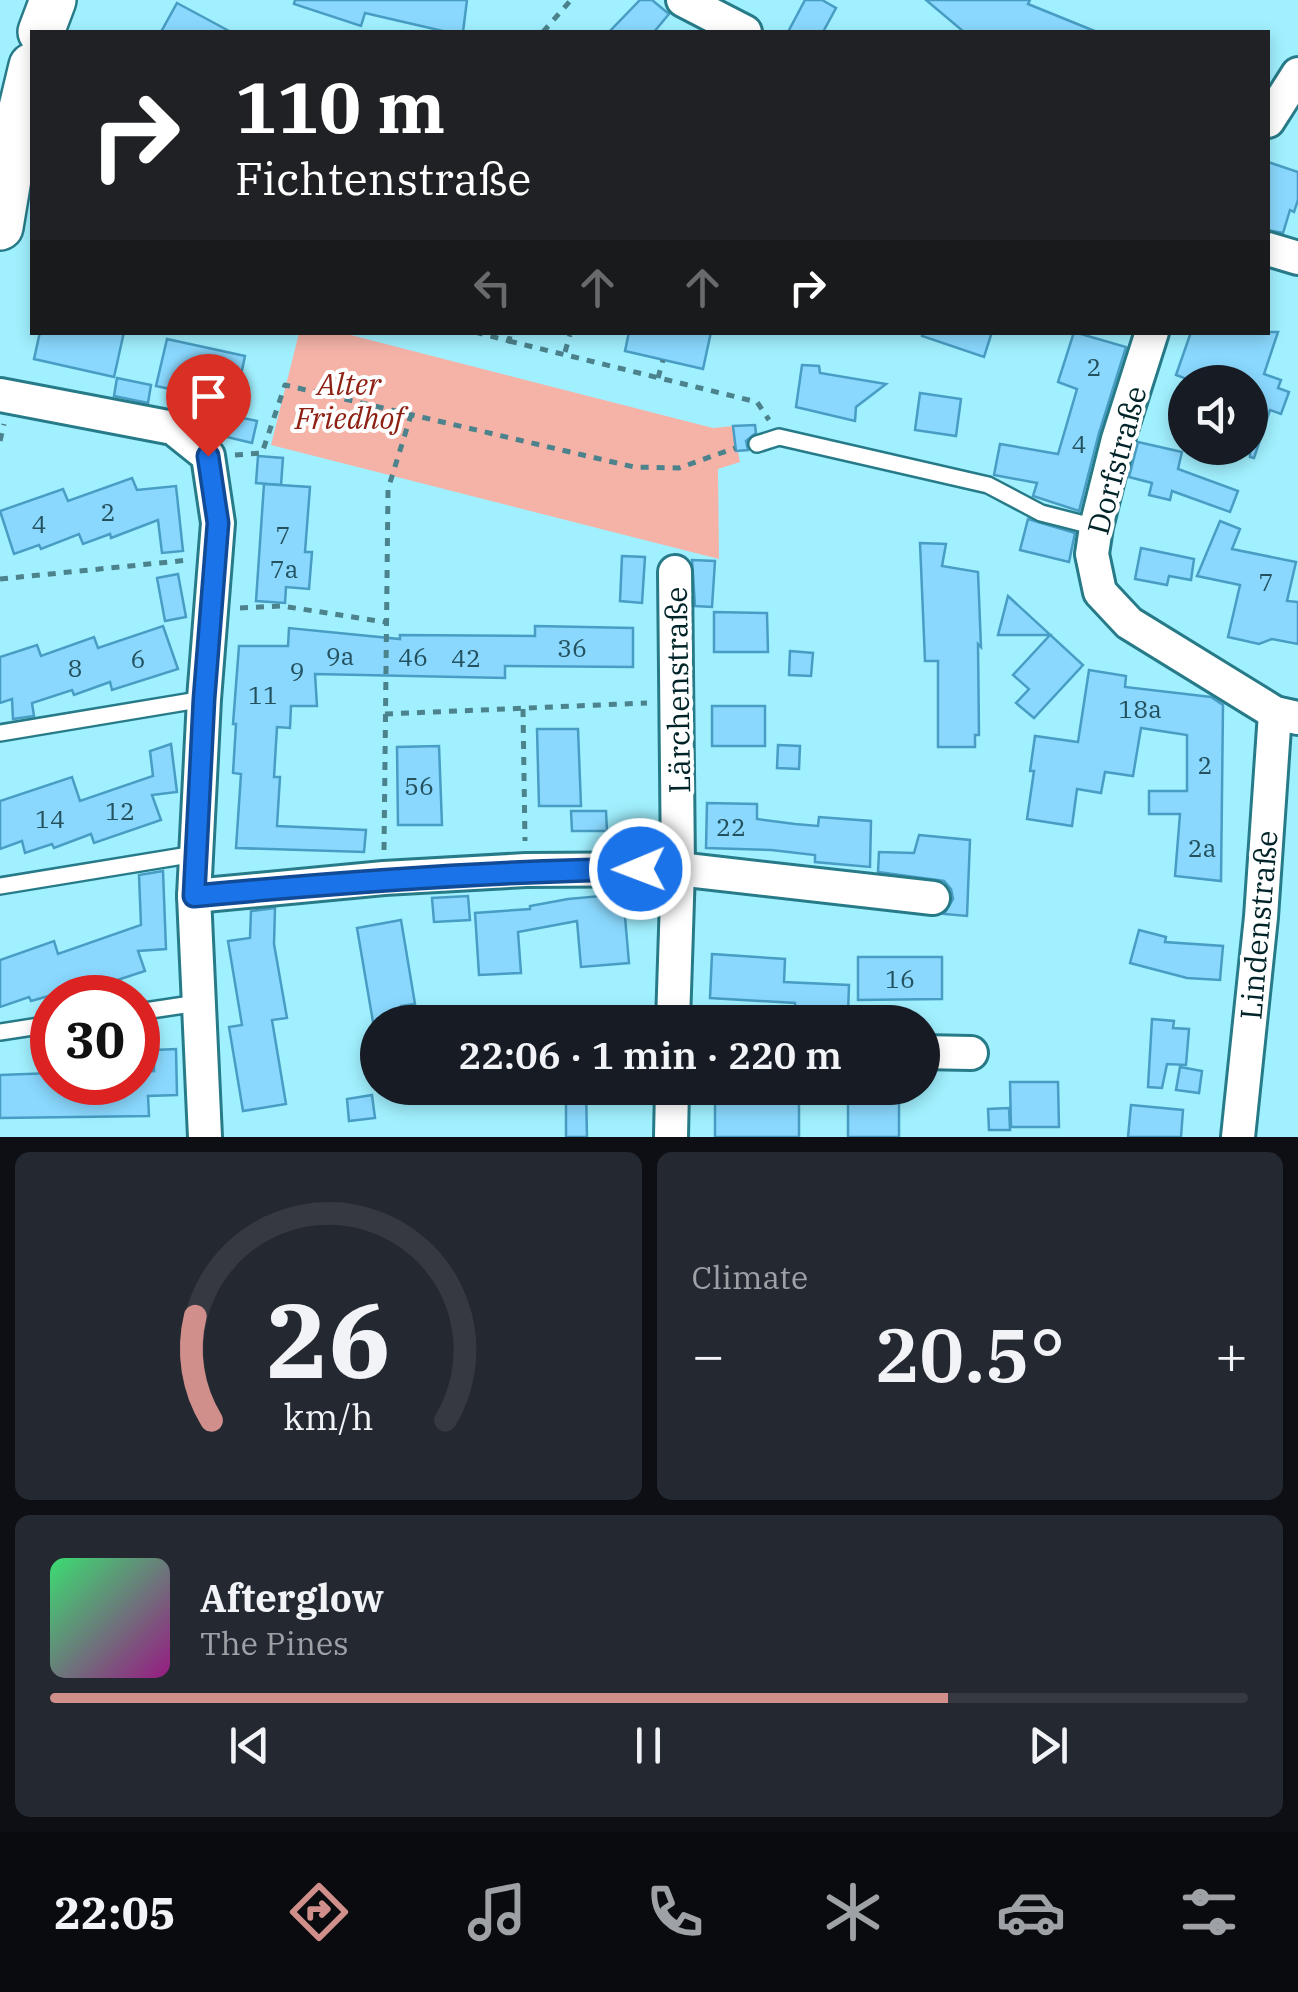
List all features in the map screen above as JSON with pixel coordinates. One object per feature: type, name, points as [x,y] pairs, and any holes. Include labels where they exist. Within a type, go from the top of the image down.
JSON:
[{"type":"street","points":[[42,30],[53,0]]},
{"type":"street","points":[[683,0],[730,17]]},
{"type":"street","points":[[0,227],[14,138],[30,74]]},
{"type":"street","points":[[1270,118],[1298,74]]},
{"type":"street","points":[[1270,250],[1298,258]]},
{"type":"street","name":"Dorfstraße","points":[[1151,335],[1118,439],[1096,528],[1092,554],[1100,592],[1128,623],[1286,716]]},
{"type":"street","points":[[0,395],[173,428],[208,456],[218,523],[217,558],[204,699],[194,896],[205,1137]]},
{"type":"street","name":"Lärchenstraße","points":[[674,1005],[678,869],[675,572]]},
{"type":"street","name":"Lindenstraße","points":[[1238,1137],[1286,716]]},
{"type":"street","points":[[194,896],[384,878],[526,870],[678,869],[933,898]]},
{"type":"street","points":[[940,1052],[971,1053]]},
{"type":"street","points":[[671,1137],[672,1105]]},
{"type":"lane","points":[[756,444],[779,437],[988,484],[1041,513],[1096,528]]},
{"type":"lane","points":[[0,733],[204,699]]},
{"type":"lane","points":[[0,886],[195,854]]},
{"type":"lane","points":[[160,1009],[198,1003]]},
{"type":"lane","points":[[0,1032],[30,1027]]},
{"type":"path","points":[[545,30],[571,0]]},
{"type":"path","points":[[486,335],[756,402],[779,437]]},
{"type":"path","points":[[509,341],[510,335]]},
{"type":"path","points":[[564,353],[570,336]]},
{"type":"path","points":[[658,378],[663,360]]},
{"type":"path","points":[[208,456],[262,453],[284,385],[634,467],[679,468],[735,448]]},
{"type":"path","points":[[384,878],[388,489],[411,415]]},
{"type":"path","points":[[0,579],[217,558]]},
{"type":"path","points":[[212,608],[282,606],[385,622]]},
{"type":"path","points":[[385,714],[678,701]]},
{"type":"path","points":[[523,709],[526,870]]},
{"type":"green space","name":"Alter Friedhof","points":[[298,335],[351,335],[713,428],[733,426],[740,462],[718,469],[719,559],[271,445]]},
{"type":"building","points":[[295,0],[467,0],[463,30],[438,30],[365,13],[361,26],[294,4]]},
{"type":"building","points":[[640,0],[652,0],[669,14],[656,30],[611,30]]},
{"type":"building","points":[[805,0],[822,0],[836,8],[824,30],[789,30]]},
{"type":"building","points":[[926,0],[1030,0],[1028,4],[1092,30],[962,30]]},
{"type":"building","points":[[177,3],[227,30],[162,30]]},
{"type":"building","points":[[1270,163],[1298,172],[1298,200],[1294,212],[1290,210],[1283,233],[1270,230]]},
{"type":"building","points":[[1278,332],[1267,365],[1179,365],[1190,335]]},
{"type":"building","points":[[39,335],[123,335],[114,377],[34,359]]},
{"type":"building","points":[[628,335],[710,335],[703,369],[625,351]]},
{"type":"building","points":[[922,335],[991,335],[984,357]]},
{"type":"building","points":[[1073,335],[1126,347],[1079,511],[1033,496],[1037,483],[994,475],[1000,444],[1058,454],[1077,389],[1058,382]]},
{"type":"building","points":[[167,339],[245,356],[235,403],[156,386]]},
{"type":"building","points":[[802,365],[819,366],[820,373],[886,384],[856,407],[855,421],[796,407]]},
{"type":"building","points":[[1268,375],[1281,380],[1278,388],[1289,392],[1281,414],[1270,410],[1268,416]]},
{"type":"building","points":[[117,378],[151,385],[148,403],[114,396]]},
{"type":"building","points":[[920,393],[961,399],[956,436],[915,430]]},
{"type":"building","points":[[224,414],[257,421],[252,443],[219,435]]},
{"type":"building","points":[[755,425],[756,433],[746,441],[748,450],[736,451],[733,426]]},
{"type":"building","points":[[1138,442],[1168,449],[1168,465],[1179,465],[1178,469],[1238,491],[1230,512],[1172,491],[1170,500],[1149,495],[1152,483],[1129,477]]},
{"type":"building","points":[[258,456],[283,458],[281,485],[256,483]]},
{"type":"building","points":[[132,478],[137,490],[176,486],[183,551],[162,553],[158,520],[111,538],[110,534],[83,544],[79,534],[41,549],[39,545],[14,554],[0,511],[63,489],[68,501]]},
{"type":"building","points":[[264,484],[310,487],[305,552],[312,552],[309,589],[286,587],[285,603],[256,601]]},
{"type":"building","points":[[1028,519],[1075,533],[1069,562],[1020,550]]},
{"type":"building","points":[[1220,521],[1240,529],[1232,549],[1296,562],[1287,601],[1298,602],[1298,644],[1272,639],[1259,644],[1228,637],[1240,585],[1197,576]]},
{"type":"building","points":[[920,543],[946,544],[942,566],[978,572],[981,647],[978,644],[979,735],[975,735],[975,747],[938,747],[938,661],[925,661]]},
{"type":"building","points":[[1141,548],[1194,559],[1191,580],[1169,576],[1167,585],[1135,579]]},
{"type":"building","points":[[622,556],[645,557],[642,603],[620,601]]},
{"type":"building","points":[[692,560],[715,561],[712,607],[695,606]]},
{"type":"building","points":[[178,574],[186,617],[165,621],[157,578]]},
{"type":"building","points":[[1008,596],[1083,665],[1034,718],[1016,703],[1029,689],[1013,675],[1050,635],[998,635]]},
{"type":"building","points":[[714,612],[767,613],[768,652],[714,652]]},
{"type":"building","points":[[163,626],[178,669],[112,690],[110,682],[74,695],[72,690],[32,703],[34,716],[13,719],[12,699],[0,703],[0,657],[37,645],[41,656],[94,637],[98,648]]},
{"type":"building","points":[[535,626],[633,628],[633,667],[505,666],[505,678],[315,674],[317,706],[291,706],[290,728],[277,727],[277,826],[366,830],[364,852],[236,848],[241,774],[233,773],[233,724],[239,646],[288,646],[289,628],[400,639],[400,635],[535,636]]},
{"type":"building","points":[[790,651],[813,653],[811,676],[789,675]]},
{"type":"building","points":[[1089,670],[1126,676],[1125,687],[1211,697],[1223,705],[1221,881],[1175,876],[1180,814],[1149,814],[1149,791],[1187,791],[1187,735],[1141,728],[1133,776],[1105,772],[1101,793],[1077,789],[1072,826],[1027,819],[1035,736],[1078,742]]},
{"type":"building","points":[[712,706],[765,706],[765,746],[712,746]]},
{"type":"building","points":[[537,729],[578,729],[581,806],[539,806]]},
{"type":"building","points":[[171,744],[177,792],[152,795],[161,820],[94,843],[91,834],[54,848],[52,844],[25,853],[22,841],[0,849],[0,801],[72,777],[80,801],[153,776],[150,751]]},
{"type":"building","points":[[778,745],[800,746],[799,769],[777,768]]},
{"type":"building","points":[[439,746],[442,825],[398,825],[397,747]]},
{"type":"building","points":[[707,803],[757,804],[757,819],[795,824],[818,826],[819,817],[871,821],[870,867],[815,862],[815,855],[706,848]]},
{"type":"building","points":[[571,811],[606,811],[607,831],[572,831]]},
{"type":"building","points":[[919,835],[970,840],[967,916],[944,914],[953,899],[944,881],[878,872],[879,852],[914,853]]},
{"type":"building","points":[[163,871],[166,949],[138,951],[145,971],[133,975],[30,975],[30,999],[0,1007],[0,960],[54,941],[58,954],[141,925],[139,875]]},
{"type":"building","points":[[623,894],[629,963],[581,967],[577,921],[518,932],[521,973],[479,975],[475,913],[530,909],[568,899]]},
{"type":"building","points":[[468,896],[470,920],[434,922],[432,898]]},
{"type":"building","points":[[275,908],[274,944],[287,1018],[272,1020],[286,1104],[243,1111],[229,1027],[242,1025],[228,941],[250,938],[251,911]]},
{"type":"building","points":[[401,920],[415,1004],[370,1005],[357,928]]},
{"type":"building","points":[[1139,930],[1166,937],[1165,942],[1223,946],[1220,980],[1187,978],[1130,963]]},
{"type":"building","points":[[712,954],[785,959],[784,982],[849,985],[848,1005],[710,998]]},
{"type":"building","points":[[858,957],[942,957],[942,999],[858,1000]]},
{"type":"building","points":[[1152,1019],[1174,1021],[1173,1028],[1189,1029],[1186,1065],[1167,1064],[1162,1088],[1148,1087]]},
{"type":"building","points":[[176,1049],[177,1095],[160,1096],[160,1050]]},
{"type":"building","points":[[1180,1067],[1202,1071],[1199,1093],[1176,1090]]},
{"type":"building","points":[[30,1074],[30,1105],[148,1105],[149,1116],[0,1118],[0,1075]]},
{"type":"building","points":[[1010,1082],[1058,1082],[1059,1127],[1011,1127]]},
{"type":"building","points":[[360,1097],[360,1105],[373,1105],[375,1118],[349,1121],[347,1099]]},
{"type":"building","points":[[566,1105],[586,1105],[587,1137],[566,1137]]},
{"type":"building","points":[[715,1105],[799,1105],[799,1137],[715,1137]]},
{"type":"building","points":[[848,1105],[899,1105],[899,1137],[848,1137]]},
{"type":"building","points":[[1131,1105],[1183,1110],[1181,1137],[1128,1137]]},
{"type":"building","points":[[1009,1108],[1010,1130],[989,1130],[988,1109]]},
{"type":"route","points":[[208,456],[218,523],[217,558],[204,699],[194,896],[384,878],[526,870],[640,869]]}]
